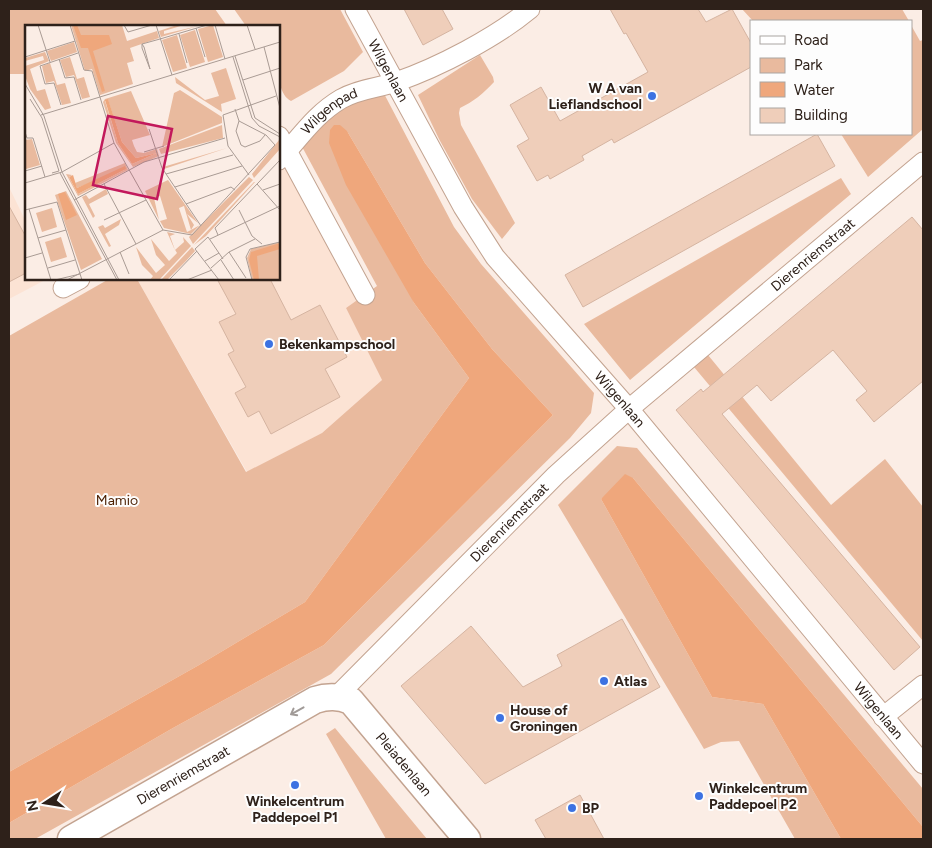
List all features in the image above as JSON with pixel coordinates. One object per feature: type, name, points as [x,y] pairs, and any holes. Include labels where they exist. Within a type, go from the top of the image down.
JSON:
[{"type":"street","name":"Wilgenlaan","points":[[355,9],[463,207],[495,257],[629,409],[923,764]]},
{"type":"street","name":"Wilgenpad","points":[[282,149],[322,111],[343,98],[360,91],[395,82],[428,69],[494,35],[530,9]]},
{"type":"street","points":[[282,149],[365,295]]},
{"type":"street","name":"Dierenriemstraat","points":[[71,839],[315,700],[325,697],[336,697],[556,475],[629,409],[923,162]]},
{"type":"street","points":[[64,288],[78,280]]},
{"type":"street","points":[[883,717],[923,684]]},
{"type":"street","name":"Pleiadenlaan","points":[[336,697],[351,701],[467,839]]},
{"type":"shaded area","name":"Bekenkampschool","points":[[285,168],[360,298],[346,308],[382,380],[322,433],[247,472],[138,280],[280,280],[280,171]]},
{"type":"shaded area","points":[[9,187],[25,220],[25,280],[45,280],[9,299]]},
{"type":"green space","points":[[9,9],[215,9],[226,25],[25,25],[25,74],[9,74]]},
{"type":"green space","points":[[234,9],[340,9],[363,52],[344,71],[291,101],[285,96],[280,83],[280,25],[245,25]]},
{"type":"green space","points":[[742,9],[902,9],[908,20],[752,20]]},
{"type":"green space","points":[[912,27],[920,41],[923,40],[923,129],[868,177],[842,135],[912,135]]},
{"type":"green space","points":[[480,55],[494,82],[478,97],[460,108],[459,113],[461,125],[515,223],[502,239],[472,199],[439,139],[418,95]]},
{"type":"green space","name":"Mamio","points":[[380,86],[454,227],[481,264],[594,393],[591,413],[570,438],[331,674],[35,839],[9,839],[9,823],[173,728],[324,645],[553,415],[492,349],[425,263],[347,131],[414,303],[469,378],[305,602],[199,665],[9,772],[9,336],[107,280],[138,280],[246,472],[322,433],[382,380],[346,308],[377,286],[299,141],[296,128],[299,122],[349,94]]},
{"type":"green space","points":[[841,178],[851,194],[630,380],[584,324]]},
{"type":"green space","points":[[708,355],[831,505],[885,459],[923,507],[923,641],[694,367]]},
{"type":"green space","points":[[617,446],[637,448],[923,789],[923,827],[633,478],[601,499],[712,697],[763,704],[841,839],[795,839],[739,741],[721,742],[704,749],[558,505]]},
{"type":"green space","points":[[335,728],[427,839],[386,839],[326,734]]},
{"type":"water","points":[[334,125],[340,125],[347,131],[425,263],[492,349],[553,415],[324,645],[173,728],[9,823],[9,772],[199,665],[305,602],[469,378],[414,303],[346,185],[329,143],[330,130]]},
{"type":"water","points":[[625,474],[633,478],[923,827],[923,839],[841,839],[763,704],[712,697],[601,499]]},
{"type":"building","points":[[404,9],[442,9],[453,29],[423,45]]},
{"type":"building","name":"W A van Lieflandschool","points":[[610,9],[698,9],[706,22],[732,9],[750,41],[750,68],[614,143],[612,139],[582,156],[584,160],[550,179],[548,175],[537,181],[517,146],[529,139],[510,105],[541,87],[560,121],[648,72],[626,33],[624,34]]},
{"type":"building","points":[[815,135],[818,135],[835,166],[583,307],[565,275]]},
{"type":"building","points":[[9,206],[25,235],[25,274],[9,282]]},
{"type":"building","points":[[912,217],[923,230],[923,381],[874,422],[856,400],[867,391],[833,350],[771,401],[757,385],[722,414],[920,647],[894,670],[676,410],[701,389],[703,392]]},
{"type":"building","points":[[218,280],[271,280],[291,320],[320,305],[347,357],[325,369],[340,397],[271,434],[259,411],[248,417],[235,393],[246,387],[228,354],[234,351],[219,322],[236,314]]},
{"type":"building","name":"House of Groningen","points":[[622,619],[660,687],[485,784],[401,686],[471,626],[523,687],[562,666],[557,655]]},
{"type":"building","name":"BP","points":[[580,795],[604,839],[546,839],[535,820]]},
{"type":"place","name":"W A van Lieflandschool","points":[[652,96]]},
{"type":"place","name":"Bekenkampschool","points":[[269,344]]},
{"type":"place","name":"Atlas","points":[[604,681]]},
{"type":"place","name":"House of Groningen","points":[[500,718]]},
{"type":"place","name":"Winkelcentrum Paddepoel P1","points":[[295,785]]},
{"type":"place","name":"Winkelcentrum Paddepoel P2","points":[[699,796]]},
{"type":"place","name":"BP","points":[[572,808]]}]
